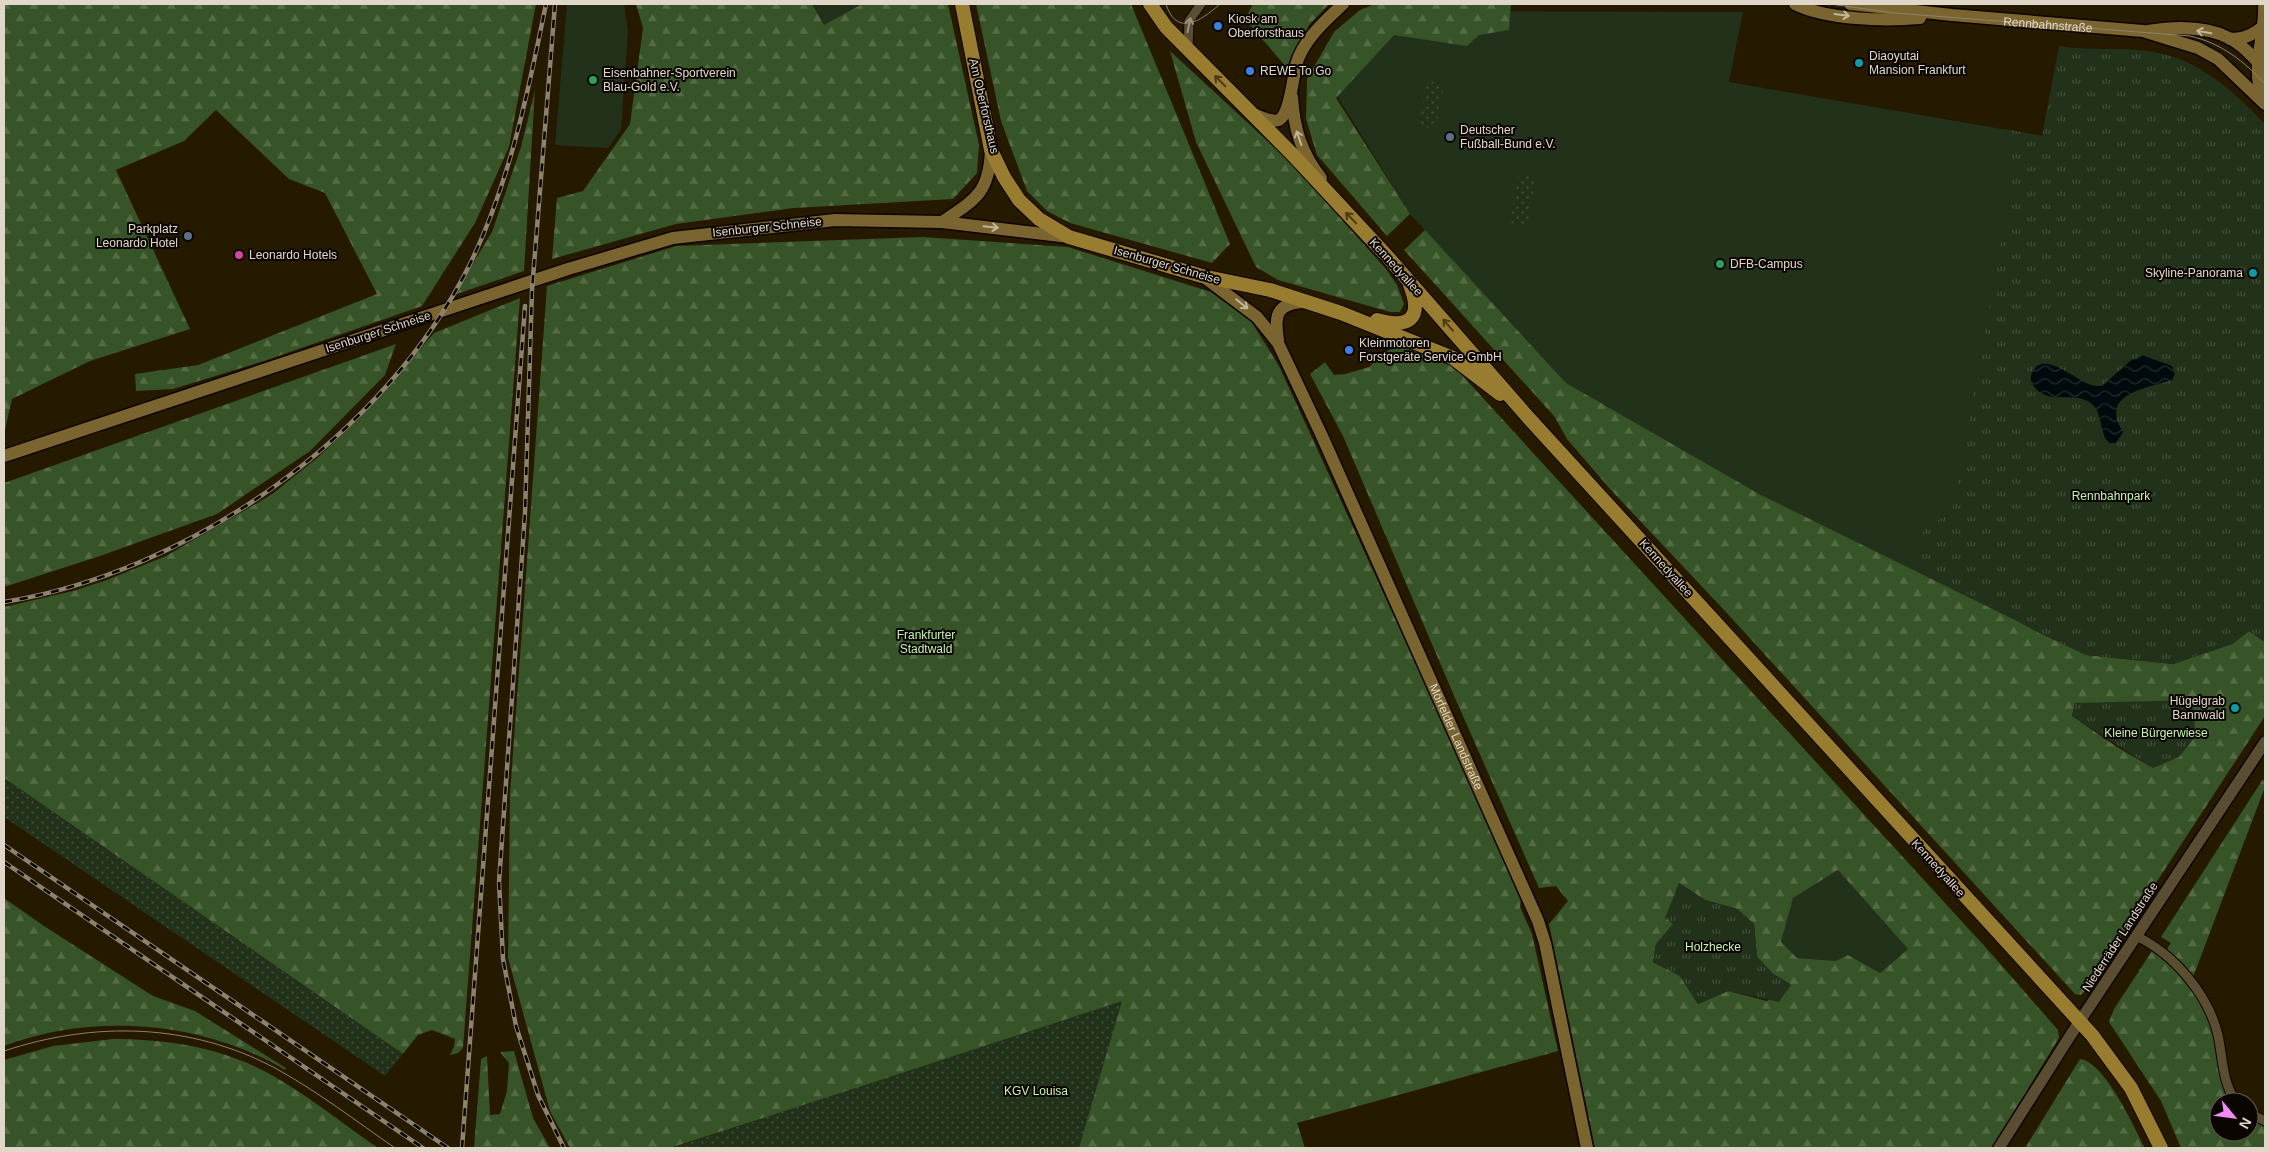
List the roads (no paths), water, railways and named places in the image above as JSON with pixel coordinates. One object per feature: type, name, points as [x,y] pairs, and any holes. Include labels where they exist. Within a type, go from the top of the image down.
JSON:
[{"type":"main road","name":"Am Oberforsthaus","points":[[962,4],[991,150],[1004,177],[1019,200],[1039,220],[1069,237]]},
{"type":"main road","name":"Kennedyallee","points":[[1150,4],[1161,21],[1253,114],[1408,280],[1526,415],[2092,1036],[2131,1088],[2161,1148]]},
{"type":"main road","points":[[1253,114],[1270,120],[1280,119],[1284,114],[1292,89],[1296,66],[1302,51],[1310,38],[1343,4]]},
{"type":"main road","name":"Rennbahnstraße","points":[[1795,4],[1824,13],[1878,20],[1952,15]]},
{"type":"main road","name":"Rennbahnstraße","points":[[1850,4],[1952,15],[2143,31],[2168,28],[2211,32],[2230,38],[2261,71]]},
{"type":"main road","points":[[2264,4],[2260,91],[2265,103]]},
{"type":"main road","points":[[2230,38],[2242,39],[2264,26]]},
{"type":"main road","name":"Rennbahnstraße","points":[[2143,31],[2198,48],[2218,59],[2265,103]]},
{"type":"main road","points":[[2234,72],[2245,78],[2261,71]]},
{"type":"main road","points":[[1292,89],[1298,138],[1313,168],[1328,187],[1329,195]]},
{"type":"main road","points":[[942,222],[974,200],[984,187],[990,172],[991,150]]},
{"type":"main road","name":"Isenburger Schneise","points":[[4,456],[549,276],[673,238],[835,220],[942,222],[1069,237],[1202,276],[1266,289],[1331,310],[1453,358],[1526,415]]},
{"type":"main road","name":"Mörfelder Landstraße","points":[[1202,276],[1260,320],[1278,343],[1322,436],[1543,932],[1587,1148]]},
{"type":"main road","points":[[1331,310],[1394,325],[1402,324],[1411,317],[1416,308],[1415,298],[1408,280]]},
{"type":"main road","name":"Mörfelder Landstraße","points":[[1278,343],[1275,322],[1278,312],[1289,305],[1305,302]]},
{"type":"street","points":[[1188,49],[1189,21],[1201,4]]},
{"type":"street","name":"Niederräder Landstraße","points":[[1999,1148],[2079,1023],[2265,742]]},
{"type":"street","points":[[2136,936],[2145,940],[2178,967],[2204,999],[2218,1034],[2229,1092]]},
{"type":"water","points":[[2142,355],[2172,366],[2175,374],[2172,380],[2138,390],[2121,401],[2117,409],[2117,419],[2123,432],[2116,443],[2109,443],[2106,439],[2093,405],[2079,398],[2046,395],[2039,392],[2031,380],[2031,375],[2038,365],[2045,364],[2061,369],[2091,385],[2102,386],[2130,361]]},
{"type":"tram line","points":[[1166,4],[1171,15],[1177,21],[1183,23],[1191,23],[1198,20],[1220,4]]},
{"type":"tram line","points":[[1830,4],[1895,13],[2190,36],[2222,48],[2249,68],[2265,84]]},
{"type":"tram line","points":[[4,1051],[38,1041],[107,1031],[141,1031],[176,1035],[209,1042],[243,1053],[291,1077],[395,1148]]},
{"type":"railway","points":[[4,602],[74,586],[143,561],[210,527],[274,487],[334,439],[387,386],[432,328],[469,266],[483,235],[516,138],[546,4]]},
{"type":"railway","points":[[555,4],[532,290],[525,513],[499,882],[503,959],[516,1026],[538,1095],[564,1148]]},
{"type":"railway","points":[[462,1148],[525,306]]},
{"type":"railway","points":[[4,845],[448,1148]]},
{"type":"railway","points":[[4,862],[423,1148]]},
{"type":"place","name":"Kiosk am Oberforsthaus","points":[[1218,26]]},
{"type":"place","name":"Diaoyutai Mansion Frankfurt","points":[[1859,63]]},
{"type":"place","name":"REWE To Go","points":[[1250,71]]},
{"type":"place","name":"Eisenbahner-Sportverein Blau-Gold e.V.","points":[[593,80]]},
{"type":"place","name":"Deutscher Fußball-Bund e.V.","points":[[1450,137]]},
{"type":"place","name":"Parkplatz Leonardo Hotel","points":[[188,236]]},
{"type":"place","name":"Leonardo Hotels","points":[[239,255]]},
{"type":"place","name":"DFB-Campus","points":[[1720,264]]},
{"type":"place","name":"Skyline-Panorama","points":[[2253,273]]},
{"type":"place","name":"Kleinmotoren Forstgeräte Service GmbH","points":[[1349,350]]},
{"type":"place","name":"Hügelgrab Bannwald","points":[[2235,708]]},
{"type":"park label","name":"Rennbahnpark","points":[[2111,496]]},
{"type":"park label","name":"Frankfurter Stadtwald","points":[[926,642]]},
{"type":"park label","name":"Kleine Bürgerwiese","points":[[2156,733]]},
{"type":"park label","name":"Holzhecke","points":[[1713,947]]},
{"type":"park label","name":"KGV Louisa","points":[[1036,1091]]}]
